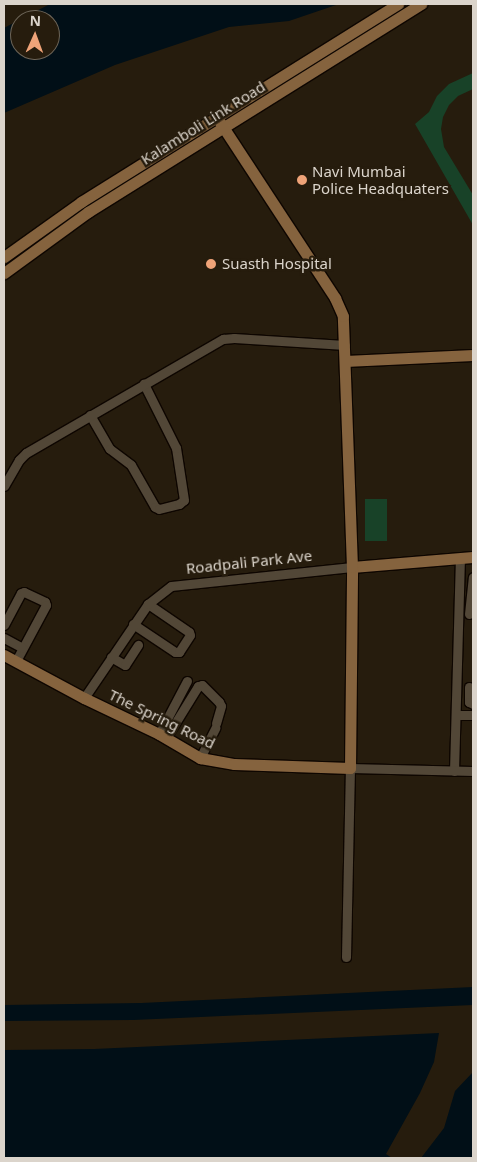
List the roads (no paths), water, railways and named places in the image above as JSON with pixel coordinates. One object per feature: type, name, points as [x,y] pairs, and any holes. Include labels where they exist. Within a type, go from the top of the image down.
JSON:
[{"type":"street","name":"Kalamboli Link Road","points":[[4,257],[81,202],[398,4]]},
{"type":"street","name":"Kalamboli Link Road","points":[[4,272],[88,212],[421,4]]},
{"type":"street","points":[[216,118],[335,298],[343,316],[352,567],[346,957]]},
{"type":"street","points":[[4,486],[19,460],[26,453],[223,339],[345,345]]},
{"type":"street","points":[[346,361],[473,355]]},
{"type":"street","points":[[90,416],[110,449],[131,465],[155,508],[159,509],[179,504],[184,500],[176,448],[144,384]]},
{"type":"street","name":"Roadpali Park Ave","points":[[84,698],[132,624],[148,604],[171,586],[352,567],[473,557]]},
{"type":"street","points":[[454,771],[460,558]]},
{"type":"street","points":[[459,614],[471,614],[473,577]]},
{"type":"street","points":[[4,625],[22,593],[24,592],[45,602],[46,605],[16,661]]},
{"type":"street","points":[[132,624],[175,652],[179,652],[190,636],[189,632],[148,604]]},
{"type":"street","points":[[111,657],[125,665],[140,646],[124,636]]},
{"type":"street","points":[[4,638],[23,648]]},
{"type":"street","name":"The Spring Road","points":[[4,654],[84,698],[162,736],[200,758],[234,764],[350,768]]},
{"type":"street","points":[[162,736],[188,681]]},
{"type":"street","points":[[162,736],[198,686],[202,685],[221,706],[216,726],[200,758]]},
{"type":"street","points":[[457,686],[471,687],[469,702],[473,704]]},
{"type":"street","points":[[456,714],[473,715]]},
{"type":"street","points":[[350,768],[473,771]]},
{"type":"place","name":"Navi Mumbai Police Headquaters","points":[[302,180]]},
{"type":"place","name":"Suasth Hospital","points":[[211,264]]}]
